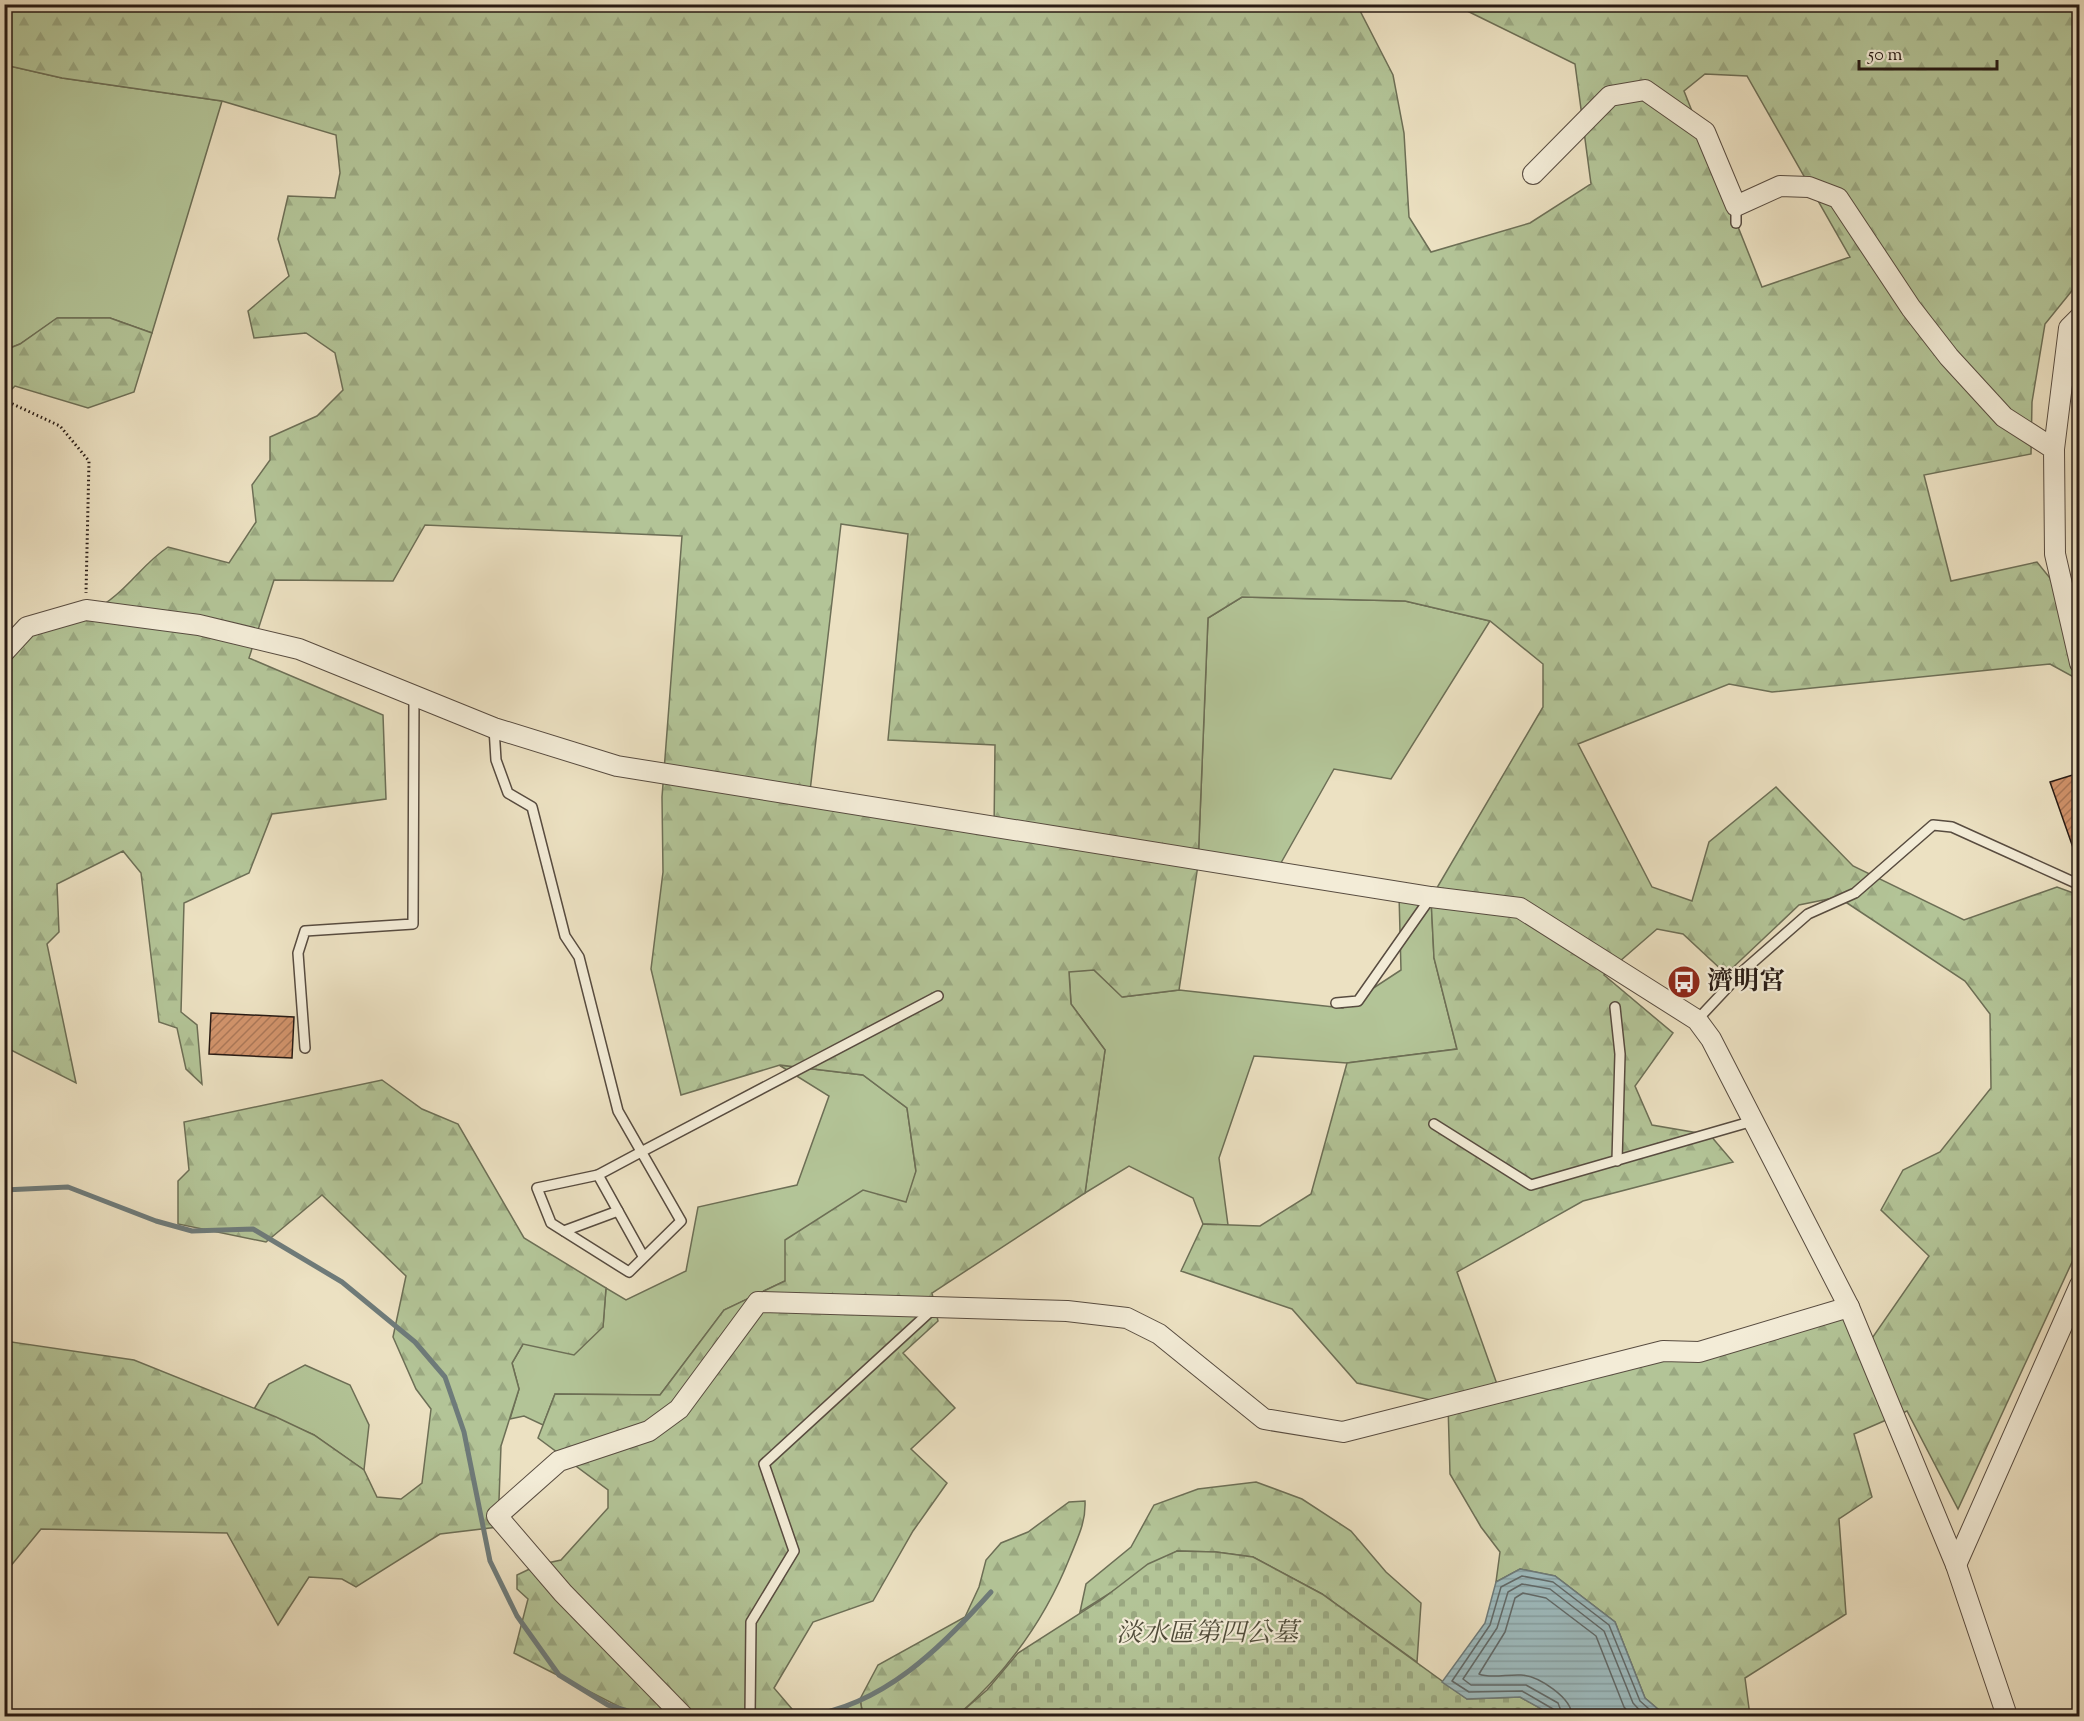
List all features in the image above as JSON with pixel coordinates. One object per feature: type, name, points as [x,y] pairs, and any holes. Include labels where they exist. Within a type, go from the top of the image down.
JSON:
[{"type":"street","points":[[1533,174],[1610,96],[1645,90],[1705,132],[1736,214],[1780,186],[1809,187],[1838,198],[1911,308],[1949,357],[2004,417],[2054,449]]},
{"type":"street","points":[[2079,317],[2069,328],[2054,449],[2055,554],[2079,663]]},
{"type":"street","points":[[4,652],[27,627],[86,610],[199,625],[299,650],[494,728],[617,766],[1431,897],[1520,908],[1697,1020],[1711,1039],[1849,1307],[1956,1565],[2007,1716]]},
{"type":"street","points":[[1956,1565],[2079,1285]]},
{"type":"street","points":[[683,1716],[563,1593],[497,1516],[559,1461],[649,1431],[679,1409],[758,1302],[1067,1311],[1127,1318],[1160,1334],[1264,1419],[1343,1432],[1663,1351],[1699,1352],[1849,1307]]},
{"type":"lane","points":[[305,1048],[298,953],[305,931],[413,924],[414,696]]},
{"type":"lane","points":[[494,728],[496,760],[508,793],[532,807],[565,936],[579,957],[618,1111],[640,1152],[681,1221],[628,1272],[551,1224],[537,1188],[598,1175],[640,1152],[938,996]]},
{"type":"lane","points":[[1697,1020],[1743,971],[1808,914],[1855,893],[1934,825],[1952,827],[2079,885]]},
{"type":"lane","points":[[1336,1003],[1358,1001],[1431,897]]},
{"type":"lane","points":[[1615,1008],[1620,1054],[1617,1161]]},
{"type":"lane","points":[[1434,1124],[1531,1185],[1753,1121]]},
{"type":"lane","points":[[598,1175],[643,1256]]},
{"type":"lane","points":[[564,1232],[618,1211]]},
{"type":"lane","points":[[750,1716],[751,1622],[794,1551],[764,1464],[935,1308]]},
{"type":"path","points":[[4,400],[60,426],[89,461],[86,610]]},
{"type":"green space","points":[[5,4],[1357,5],[1393,75],[1404,133],[1409,217],[1431,252],[1530,223],[1591,184],[1575,64],[1455,5],[2079,5],[2079,282],[2045,324],[2032,402],[2031,454],[1924,475],[1951,581],[2037,562],[2079,614],[2079,680],[2050,664],[1772,692],[1729,684],[1578,744],[1652,887],[1692,901],[1709,842],[1776,787],[1853,866],[1964,920],[2057,887],[2079,895],[2079,1247],[1958,1509],[1907,1411],[1854,1434],[1872,1497],[1839,1519],[1846,1614],[1745,1678],[1750,1716],[1666,1716],[1645,1698],[1615,1622],[1555,1576],[1520,1569],[1496,1582],[1500,1552],[1481,1527],[1450,1474],[1448,1404],[1357,1383],[1292,1309],[1181,1271],[1203,1224],[1260,1226],[1311,1194],[1347,1063],[1457,1049],[1434,958],[1431,898],[1543,707],[1543,664],[1490,621],[1405,601],[1242,597],[1208,618],[1198,865],[1179,990],[1122,997],[1094,970],[1069,972],[1071,1004],[1105,1050],[1085,1193],[932,1293],[938,1321],[903,1353],[955,1408],[911,1449],[947,1483],[913,1531],[873,1601],[813,1622],[774,1688],[798,1716],[619,1716],[622,1708],[514,1653],[528,1599],[517,1589],[517,1575],[538,1565],[561,1560],[608,1508],[608,1490],[538,1438],[555,1394],[660,1395],[724,1310],[785,1281],[785,1240],[863,1190],[906,1202],[916,1171],[907,1108],[863,1075],[780,1065],[681,1095],[651,969],[663,872],[662,797],[682,536],[425,525],[393,581],[274,580],[249,658],[383,715],[386,799],[272,814],[249,873],[184,903],[181,1012],[197,1025],[202,1084],[186,1069],[177,1028],[159,1022],[141,873],[123,851],[57,884],[59,932],[47,944],[76,1083],[5,1047],[5,655],[20,632],[71,619],[106,603],[168,547],[229,563],[256,522],[252,485],[270,460],[270,437],[317,416],[343,390],[335,353],[306,333],[254,338],[248,311],[289,276],[278,239],[288,196],[335,198],[340,173],[336,135],[222,101],[62,78],[5,65]],"holes":[[[1705,74],[1747,76],[1850,257],[1762,287],[1684,91]],[[841,524],[908,534],[888,740],[995,745],[994,831],[809,800]],[[1838,897],[1965,981],[1990,1014],[1991,1088],[1940,1152],[1903,1170],[1881,1210],[1929,1256],[1866,1347],[1842,1313],[1498,1387],[1457,1272],[1583,1201],[1733,1162],[1710,1135],[1652,1125],[1635,1086],[1673,1033],[1604,975],[1657,929],[1683,934],[1726,974],[1799,905]]]},
{"type":"green space","points":[[5,65],[62,78],[222,101],[152,333],[110,318],[58,318],[20,344],[5,350]]},
{"type":"green space","points":[[57,318],[110,318],[152,333],[134,392],[88,408],[15,386],[5,396],[5,350],[20,344]]},
{"type":"green space","points":[[1242,597],[1405,601],[1490,621],[1391,779],[1334,769],[1273,877],[1198,865],[1208,618]]},
{"type":"green space","points":[[1399,894],[1431,898],[1434,958],[1457,1049],[1347,1063],[1254,1056],[1219,1158],[1228,1225],[1203,1224],[1193,1198],[1129,1166],[1085,1193],[1105,1050],[1071,1004],[1069,971],[1094,970],[1123,997],[1179,990],[1343,1008],[1401,970]]},
{"type":"green space","points":[[779,1065],[863,1075],[907,1108],[916,1172],[907,1203],[785,1281],[724,1310],[660,1395],[555,1394],[543,1425],[524,1416],[510,1419],[519,1389],[512,1363],[523,1344],[603,1327],[606,1288],[626,1300],[686,1271],[698,1207],[797,1185],[829,1096]]},
{"type":"green space","points":[[382,1080],[422,1109],[458,1124],[524,1238],[606,1288],[603,1327],[574,1355],[523,1344],[512,1363],[519,1389],[501,1446],[498,1527],[440,1534],[356,1587],[342,1579],[309,1577],[278,1625],[227,1533],[41,1529],[5,1573],[5,1341],[134,1360],[276,1417],[314,1435],[364,1470],[377,1497],[401,1499],[422,1483],[431,1409],[416,1389],[393,1337],[406,1276],[322,1195],[266,1242],[178,1224],[178,1181],[189,1170],[184,1122]]},
{"type":"green space","points":[[305,1365],[350,1385],[369,1425],[364,1470],[314,1435],[254,1409],[269,1384]]},
{"type":"green space","points":[[1256,1482],[1302,1499],[1351,1531],[1386,1572],[1421,1603],[1417,1662],[1322,1594],[1253,1557],[1216,1552],[1177,1551],[1080,1612],[1086,1584],[1131,1547],[1154,1505],[1198,1489]]},
{"type":"green space","points":[[1085,1501],[1079,1536],[1049,1602],[1023,1644],[975,1699],[957,1716],[863,1716],[860,1699],[878,1665],[965,1617],[979,1587],[986,1560],[1001,1543],[1028,1532],[1069,1502]]},
{"type":"green space","name":"淡水區第四公墓","points":[[1177,1551],[1216,1552],[1253,1557],[1322,1594],[1467,1699],[1520,1697],[1554,1716],[957,1716],[987,1690],[1018,1653],[1101,1600],[1148,1564]]},
{"type":"green space","points":[[860,1699],[863,1716],[827,1716],[840,1712]]},
{"type":"water","points":[[1520,1569],[1555,1576],[1615,1622],[1645,1698],[1666,1716],[1554,1716],[1520,1697],[1467,1699],[1442,1682],[1485,1623],[1496,1582]]},
{"type":"building","points":[[2079,773],[2079,858],[2077,859],[2050,782]]},
{"type":"building","points":[[211,1013],[294,1017],[292,1058],[209,1054]]},
{"type":"waterway","points":[[4,1190],[68,1187],[156,1221],[192,1231],[253,1229],[342,1282],[415,1342],[445,1377],[464,1432],[490,1561],[517,1616],[559,1675],[608,1705],[644,1716]]},
{"type":"waterway","points":[[805,1716],[860,1701],[885,1687],[931,1653],[991,1592]]},
{"type":"place","name":"濟明宮","points":[[1684,982]]}]
